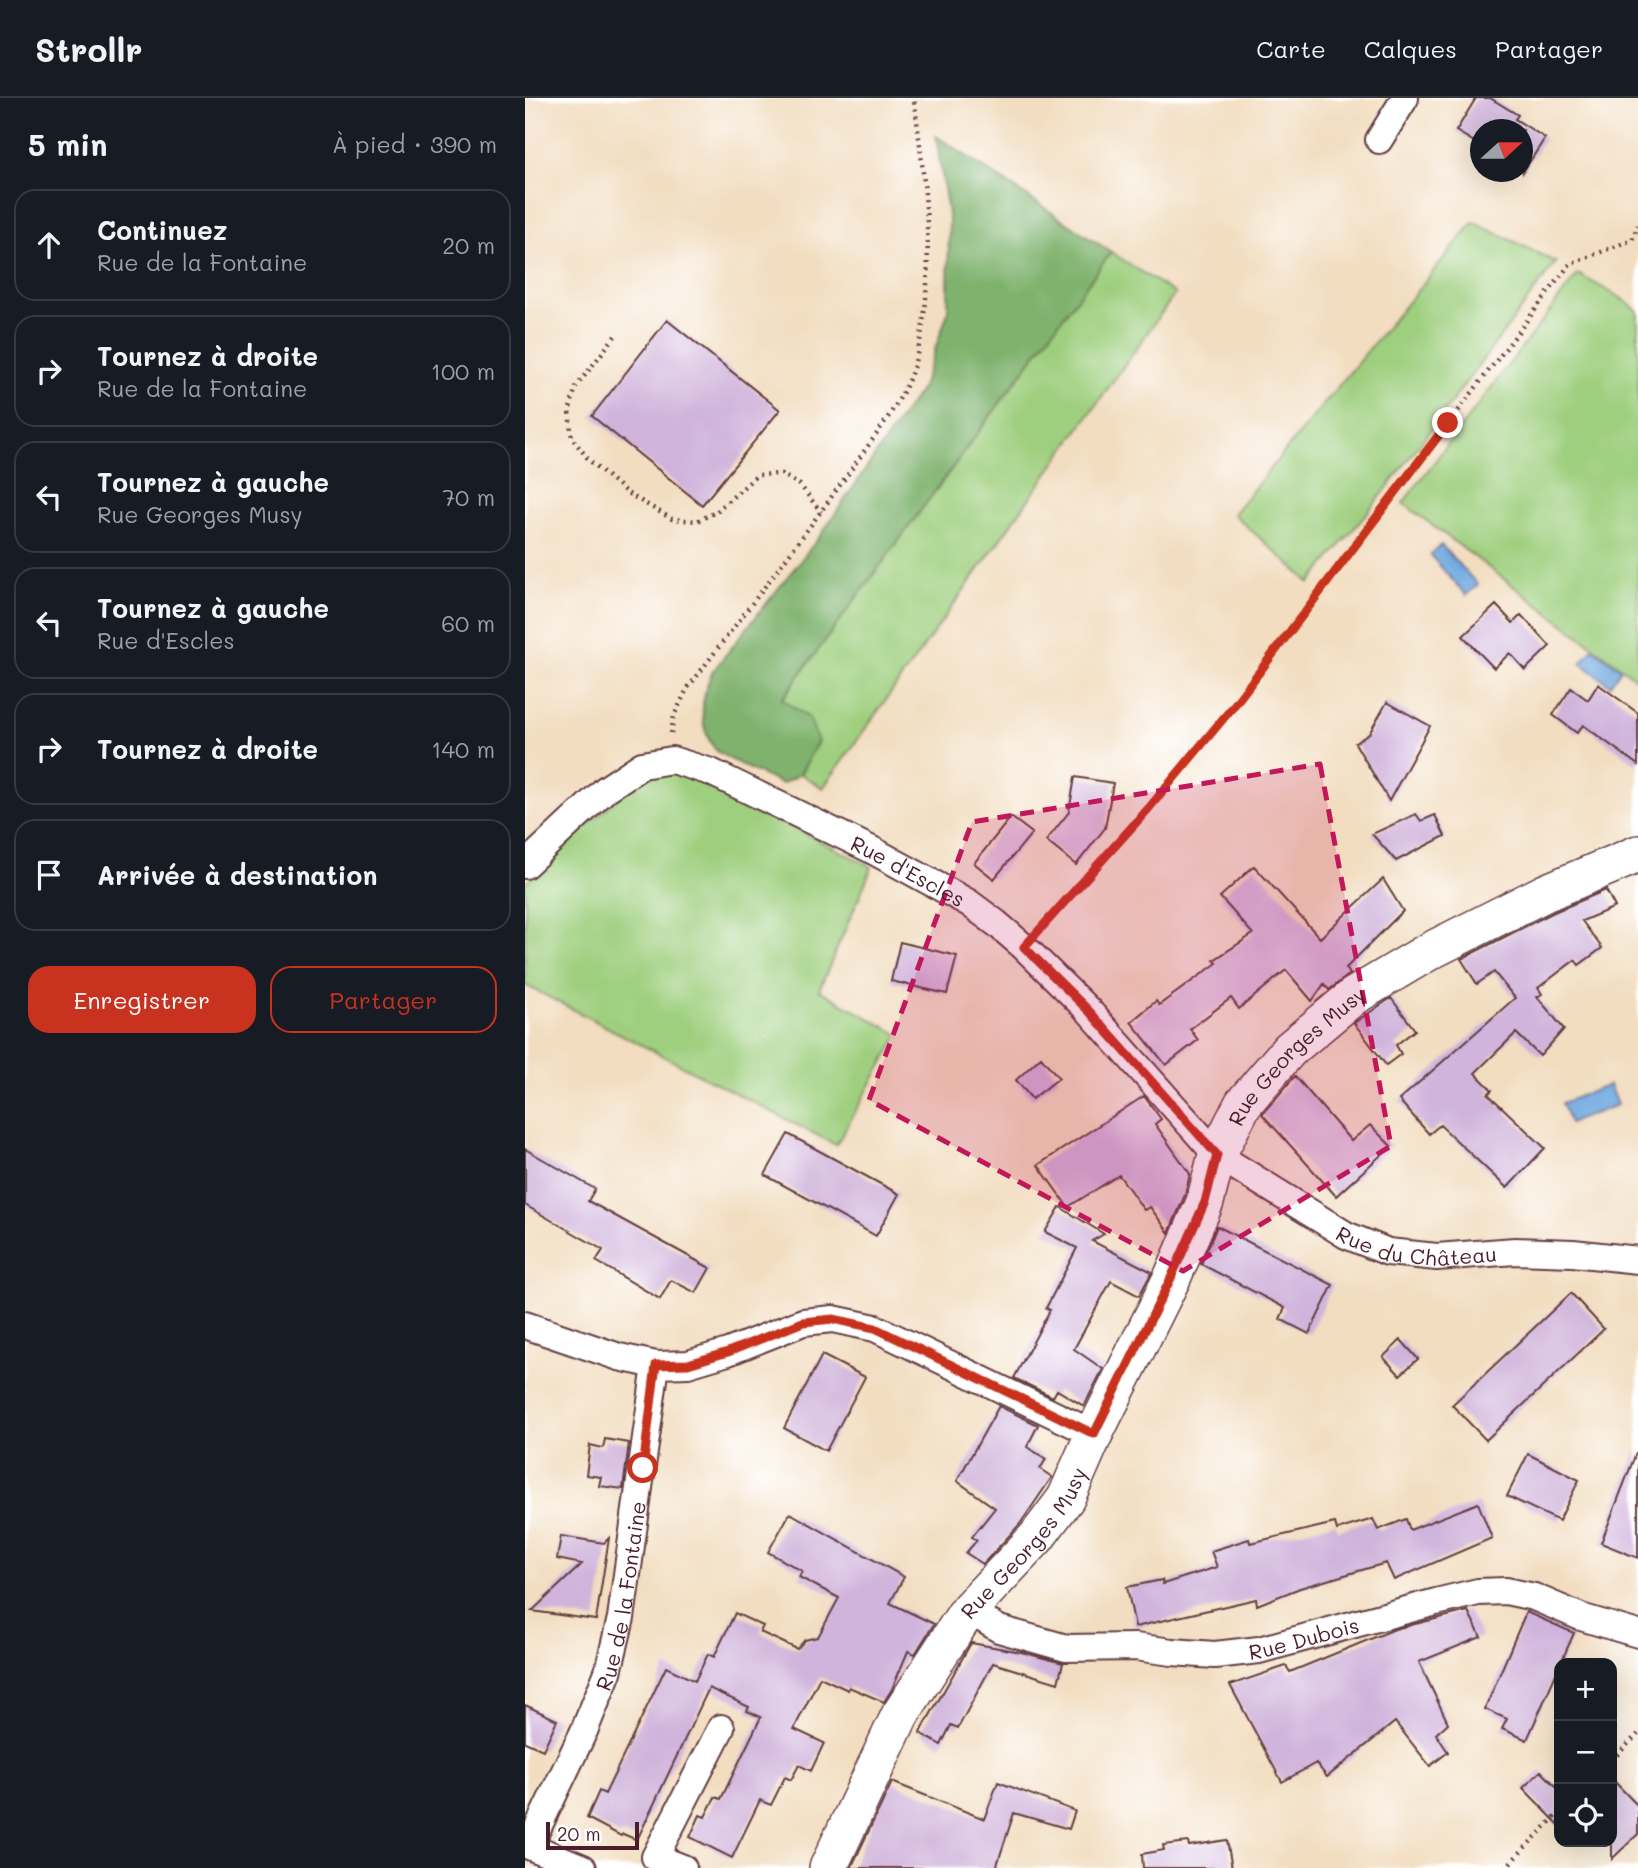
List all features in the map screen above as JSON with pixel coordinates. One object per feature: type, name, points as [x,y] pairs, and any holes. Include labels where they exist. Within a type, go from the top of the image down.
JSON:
[{"type":"street","points":[[1379,140],[1405,98]]},
{"type":"street","name":"Rue d'Escles","points":[[530,850],[606,789],[642,765],[672,760],[711,772],[872,850],[969,903],[1024,947],[1089,1011],[1217,1155]]},
{"type":"street","name":"Rue Georges Musy","points":[[828,1868],[900,1715],[968,1610],[1036,1538],[1066,1498],[1094,1434],[1171,1278],[1205,1202],[1217,1155],[1243,1104],[1289,1050],[1355,996],[1428,952],[1545,893],[1638,854]]},
{"type":"street","name":"Rue du Château","points":[[1217,1155],[1346,1235],[1388,1252],[1437,1257],[1515,1251],[1573,1252],[1638,1260]]},
{"type":"street","points":[[525,1325],[619,1357],[656,1365],[688,1364],[728,1352],[803,1322],[833,1319],[875,1328],[1094,1434]]},
{"type":"street","name":"Rue de la Fontaine","points":[[583,1868],[529,1846],[584,1731],[608,1672],[621,1618],[656,1365]]},
{"type":"street","name":"Rue Dubois","points":[[968,1610],[999,1629],[1066,1648],[1135,1647],[1216,1655],[1259,1650],[1478,1592],[1506,1591],[1534,1597],[1581,1617],[1638,1634]]},
{"type":"street","points":[[683,1868],[651,1862],[721,1728]]},
{"type":"path","points":[[666,761],[674,716],[687,689],[821,512],[900,398],[914,365],[928,280],[923,167],[914,98]]},
{"type":"path","points":[[1024,947],[1149,808],[1232,708],[1570,264],[1632,240],[1638,225]]},
{"type":"path","points":[[615,335],[576,387],[569,412],[572,438],[589,460],[627,494],[672,519],[697,521],[716,512],[757,475],[781,474],[800,485],[821,512]]},
{"type":"path","points":[[1617,1755],[1638,1734]]},
{"type":"path","points":[[1505,1868],[1554,1819]]},
{"type":"highlighted area","points":[[1320,764],[1391,1146],[1183,1271],[869,1100],[972,822]]},
{"type":"green space","points":[[936,136],[1111,252],[782,699],[809,718],[818,741],[800,774],[782,784],[735,762],[715,749],[709,740],[703,720],[706,690],[713,671],[820,536],[922,387],[948,312],[949,220]]},
{"type":"green space","points":[[1474,222],[1556,262],[1384,492],[1310,583],[1233,514]]},
{"type":"green space","points":[[1111,252],[1175,294],[823,788],[800,774],[818,741],[782,699]]},
{"type":"green space","points":[[1578,274],[1621,298],[1638,311],[1638,680],[1403,503]]},
{"type":"green space","points":[[657,772],[687,774],[872,867],[819,990],[899,1035],[836,1145],[525,985],[525,883],[629,787]]},
{"type":"water","points":[[1441,545],[1478,585],[1466,595],[1430,555]]},
{"type":"water","points":[[1593,648],[1621,669],[1610,685],[1581,663]]},
{"type":"water","points":[[1609,1085],[1617,1105],[1570,1123],[1562,1103]]},
{"type":"building","points":[[1476,98],[1490,98],[1518,115],[1515,119],[1470,119],[1470,139],[1456,131]]},
{"type":"building","points":[[1533,130],[1545,138],[1533,157]]},
{"type":"building","points":[[667,320],[780,410],[702,505],[592,416]]},
{"type":"building","points":[[1496,605],[1513,623],[1521,615],[1550,646],[1525,670],[1510,653],[1494,668],[1463,636]]},
{"type":"building","points":[[1598,684],[1638,713],[1638,765],[1583,725],[1577,733],[1553,715],[1571,688],[1588,700]]},
{"type":"building","points":[[1387,702],[1430,726],[1389,801],[1355,743],[1369,734]]},
{"type":"building","points":[[1075,777],[1113,783],[1105,828],[1076,865],[1046,841],[1069,812]]},
{"type":"building","points":[[1416,814],[1421,821],[1435,815],[1445,836],[1396,861],[1372,834]]},
{"type":"building","points":[[1011,817],[1032,833],[994,879],[974,863]]},
{"type":"building","points":[[1254,866],[1320,938],[1383,879],[1403,911],[1346,968],[1350,974],[1329,990],[1324,984],[1312,1001],[1286,970],[1239,1009],[1231,998],[1190,1029],[1198,1040],[1166,1065],[1131,1022],[1156,1001],[1159,1005],[1217,963],[1214,960],[1253,934],[1220,897]]},
{"type":"building","points":[[1606,890],[1615,907],[1582,921],[1602,948],[1579,965],[1575,960],[1538,988],[1542,994],[1537,997],[1564,1029],[1540,1056],[1516,1033],[1475,1073],[1492,1090],[1488,1094],[1545,1148],[1507,1188],[1440,1125],[1429,1134],[1399,1100],[1515,998],[1494,972],[1477,984],[1461,959],[1554,912]]},
{"type":"building","points":[[900,942],[957,956],[947,994],[891,981]]},
{"type":"building","points":[[1391,998],[1415,1030],[1396,1045],[1401,1054],[1386,1065],[1354,1023]]},
{"type":"building","points":[[1041,1057],[1059,1078],[1032,1099],[1016,1080]]},
{"type":"building","points":[[1295,1076],[1351,1141],[1370,1125],[1391,1146],[1336,1196],[1262,1114]]},
{"type":"building","points":[[1144,1096],[1161,1119],[1155,1124],[1190,1174],[1185,1195],[1169,1233],[1150,1207],[1144,1210],[1119,1175],[1068,1207],[1038,1165]]},
{"type":"building","points":[[788,1134],[899,1194],[876,1236],[765,1175]]},
{"type":"building","points":[[525,1149],[595,1189],[588,1201],[710,1268],[696,1293],[671,1280],[660,1299],[596,1261],[603,1250],[525,1205]]},
{"type":"building","points":[[1060,1207],[1104,1234],[1092,1241],[1152,1272],[1139,1296],[1111,1281],[1074,1349],[1103,1369],[1084,1406],[1057,1390],[1053,1397],[1014,1378],[1050,1310],[1046,1308],[1077,1248],[1045,1232]]},
{"type":"building","points":[[1217,1226],[1333,1285],[1309,1334],[1280,1319],[1285,1308],[1201,1264]]},
{"type":"building","points":[[1571,1293],[1604,1329],[1486,1440],[1452,1405]]},
{"type":"building","points":[[1401,1340],[1418,1359],[1400,1375],[1383,1357]]},
{"type":"building","points":[[822,1355],[865,1377],[826,1451],[784,1428]]},
{"type":"building","points":[[999,1406],[1038,1425],[1027,1447],[1046,1459],[1040,1469],[1052,1477],[1020,1524],[983,1564],[966,1553],[977,1540],[972,1537],[995,1508],[957,1481]]},
{"type":"building","points":[[605,1439],[629,1443],[623,1489],[599,1486],[601,1477],[586,1475],[590,1445],[603,1448]]},
{"type":"building","points":[[1638,1453],[1638,1558],[1601,1543]]},
{"type":"building","points":[[1528,1454],[1579,1480],[1559,1521],[1507,1496]]},
{"type":"building","points":[[1478,1503],[1492,1538],[1394,1580],[1386,1563],[1300,1588],[1257,1605],[1256,1599],[1135,1627],[1127,1587],[1162,1580],[1163,1584],[1217,1567],[1211,1551],[1249,1539],[1250,1543],[1335,1523],[1337,1530],[1373,1519],[1378,1530],[1406,1519],[1410,1530]]},
{"type":"building","points":[[790,1513],[904,1577],[890,1603],[934,1624],[915,1654],[908,1651],[884,1702],[820,1677],[794,1729],[824,1743],[811,1771],[799,1765],[791,1780],[785,1777],[771,1805],[760,1800],[732,1858],[690,1837],[700,1815],[705,1817],[715,1797],[721,1799],[761,1717],[747,1711],[749,1707],[709,1688],[637,1840],[623,1834],[621,1836],[587,1818],[599,1791],[605,1794],[666,1667],[695,1681],[708,1654],[714,1657],[735,1613],[763,1626],[760,1632],[797,1649],[805,1640],[818,1637],[839,1598],[799,1577],[802,1571],[768,1552]]},
{"type":"building","points":[[561,1536],[604,1543],[609,1538],[596,1620],[532,1611],[582,1564],[557,1559]]},
{"type":"building","points":[[1468,1611],[1481,1637],[1419,1662],[1448,1723],[1436,1734],[1448,1752],[1430,1766],[1395,1722],[1327,1777],[1316,1763],[1282,1782],[1230,1685],[1286,1666],[1290,1672],[1395,1629]]},
{"type":"building","points":[[1526,1612],[1574,1633],[1563,1658],[1554,1658],[1554,1679],[1527,1740],[1502,1729],[1507,1719],[1485,1709]]},
{"type":"building","points":[[971,1643],[1063,1663],[1058,1683],[993,1663],[958,1728],[951,1725],[941,1745],[920,1733]]},
{"type":"building","points":[[525,1705],[557,1720],[543,1750],[525,1742]]},
{"type":"building","points":[[1541,1771],[1554,1784],[1554,1820],[1523,1788]]},
{"type":"building","points":[[892,1782],[984,1819],[998,1782],[1075,1811],[1069,1829],[1014,1813],[996,1868],[851,1868]]},
{"type":"building","points":[[1617,1784],[1638,1806],[1638,1834],[1612,1859],[1612,1847],[1617,1847]]},
{"type":"building","points":[[1227,1840],[1232,1868],[1143,1868],[1142,1854],[1164,1850],[1163,1845],[1188,1842],[1189,1846]]},
{"type":"route","points":[[643,1468],[656,1365],[688,1364],[728,1352],[803,1322],[833,1319],[875,1328],[1094,1434],[1171,1278],[1205,1202],[1217,1155],[1089,1011],[1024,947],[1149,808],[1232,708],[1448,423]]}]
